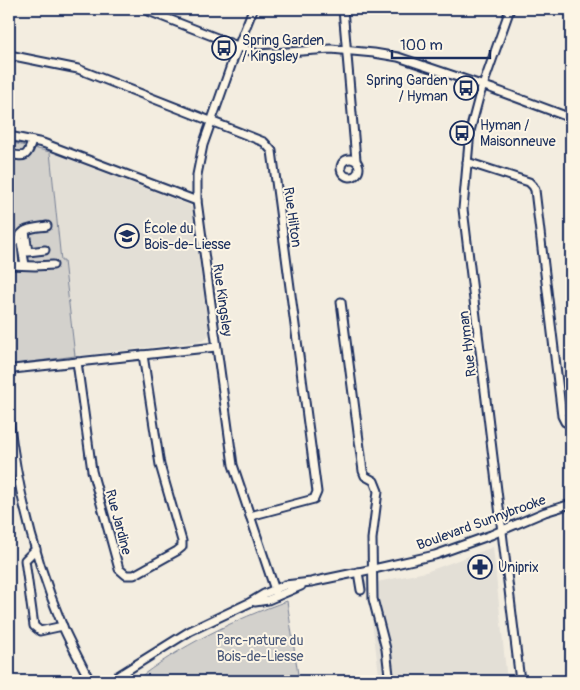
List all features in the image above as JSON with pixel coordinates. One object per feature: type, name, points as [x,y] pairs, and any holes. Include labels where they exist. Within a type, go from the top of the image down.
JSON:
[{"type":"street","points":[[143,9],[251,52],[264,55],[319,49],[374,53],[398,58],[571,118]]},
{"type":"street","name":"Rue Kingsley","points":[[253,9],[203,145],[197,175],[197,201],[233,466],[276,593]]},
{"type":"street","points":[[343,9],[356,160]]},
{"type":"street","name":"Rue Hyman","points":[[510,9],[482,86],[470,131],[463,209],[520,681]]},
{"type":"street","name":"Rue Hilton","points":[[9,55],[78,69],[211,123],[264,142],[272,151],[317,492],[314,499],[250,516]]},
{"type":"street","points":[[9,136],[32,140],[58,148],[197,201]]},
{"type":"street","points":[[9,154],[25,156],[29,151],[32,140]]},
{"type":"street","points":[[467,162],[528,182],[535,190],[562,416],[565,422],[571,424]]},
{"type":"street","points":[[47,226],[24,231],[20,235],[13,245],[12,265],[53,265]]},
{"type":"street","points":[[24,231],[28,252],[45,250]]},
{"type":"street","points":[[18,240],[21,242],[25,265]]},
{"type":"street","points":[[341,302],[363,471],[365,476],[374,481],[378,491],[372,540],[373,599],[386,649],[389,675]]},
{"type":"street","points":[[9,372],[13,369],[216,347]]},
{"type":"street","name":"Rue Jardine","points":[[77,362],[92,471],[119,570],[126,575],[134,575],[182,547],[182,541],[160,465],[143,355]]},
{"type":"street","points":[[9,417],[14,460],[36,549],[63,626],[90,681]]},
{"type":"street","name":"Boulevard Sunnybrooke","points":[[110,681],[190,631],[249,603],[311,582],[435,555],[545,512],[571,504]]},
{"type":"street","points":[[36,549],[24,560],[34,626],[40,631],[63,626]]},
{"type":"street","points":[[358,572],[361,590]]},
{"type":"shaded area","name":"École du Bois-de-Liesse","points":[[50,152],[189,205],[193,210],[209,333],[207,338],[202,341],[75,356],[64,262],[61,262]]},
{"type":"shaded area","points":[[493,547],[507,681],[380,681],[367,584],[426,572]]},
{"type":"green space","points":[[9,142],[50,152],[61,261],[64,261],[75,356],[9,365]]},
{"type":"green space","name":"Parc-nature du Bois-de-Liesse","points":[[287,601],[299,681],[135,681],[188,645],[247,616]]},
{"type":"place","name":"Spring Garden / Kingsley","points":[[224,48]]},
{"type":"place","name":"Spring Garden / Hyman","points":[[466,88]]},
{"type":"place","name":"Hyman / Maisonneuve","points":[[462,133]]},
{"type":"place","name":"École du Bois-de-Liesse","points":[[127,236]]},
{"type":"place","name":"Uniprix","points":[[480,567]]}]
